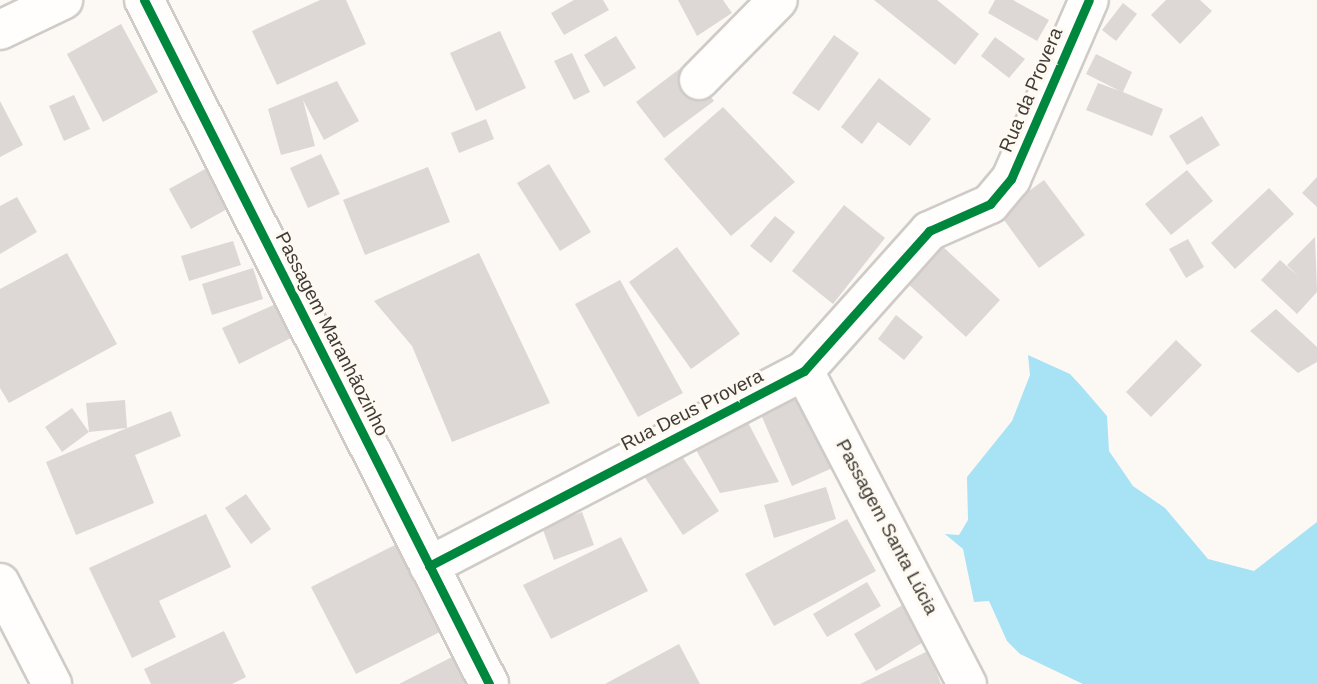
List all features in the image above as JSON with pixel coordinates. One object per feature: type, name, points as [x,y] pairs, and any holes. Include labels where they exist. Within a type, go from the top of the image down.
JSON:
[{"type":"street","points":[[0,30],[63,0]]},
{"type":"street","name":"Passagem Maranhãozinho","points":[[144,0],[489,684]]},
{"type":"street","points":[[699,80],[778,0]]},
{"type":"street","name":"Rua da Provera","points":[[929,231],[990,204],[1011,179],[1089,0]]},
{"type":"street","name":"Rua Deus Provera","points":[[429,566],[804,372],[929,231]]},
{"type":"street","name":"Passagem Santa Lúcia","points":[[804,372],[967,684]]},
{"type":"street","points":[[0,583],[52,684]]},
{"type":"water","points":[[1028,355],[1070,374],[1082,387],[1107,416],[1109,451],[1133,486],[1165,508],[1208,559],[1254,571],[1317,522],[1317,684],[1083,684],[1020,654],[1007,641],[989,601],[974,602],[963,549],[945,534],[959,535],[968,520],[967,477],[1012,421],[1030,375]]},
{"type":"building","points":[[320,0],[346,0],[366,44],[277,85],[252,31]]},
{"type":"building","points":[[574,0],[603,0],[609,10],[564,35],[551,13]]},
{"type":"building","points":[[678,0],[723,0],[732,13],[697,36]]},
{"type":"building","points":[[874,0],[937,0],[979,34],[955,65]]},
{"type":"building","points":[[995,0],[1013,0],[1049,20],[1037,41],[988,13]]},
{"type":"building","points":[[1166,0],[1200,0],[1212,11],[1180,44],[1151,15]]},
{"type":"building","points":[[1123,3],[1137,14],[1116,41],[1102,30]]},
{"type":"building","points":[[121,24],[158,92],[103,122],[67,54]]},
{"type":"building","points":[[500,31],[526,88],[476,111],[450,53]]},
{"type":"building","points":[[834,35],[859,53],[819,111],[792,93]]},
{"type":"building","points":[[616,36],[636,68],[604,87],[584,55]]},
{"type":"building","points":[[995,37],[1025,59],[1009,78],[981,56]]},
{"type":"building","points":[[572,53],[590,92],[574,100],[554,61]]},
{"type":"building","points":[[1096,54],[1132,72],[1123,92],[1163,109],[1152,136],[1086,110],[1098,83],[1120,91],[1086,74]]},
{"type":"building","points":[[686,64],[714,101],[664,138],[636,102]]},
{"type":"building","points":[[879,78],[931,119],[910,146],[878,122],[862,144],[841,127]]},
{"type":"building","points":[[337,81],[359,121],[324,140],[303,100],[315,146],[281,155],[268,109]]},
{"type":"building","points":[[74,95],[90,129],[64,141],[49,106]]},
{"type":"building","points":[[0,101],[23,145],[0,157]]},
{"type":"building","points":[[723,107],[795,182],[731,236],[664,159]]},
{"type":"building","points":[[1202,116],[1220,145],[1187,165],[1169,136]]},
{"type":"building","points":[[486,119],[494,139],[459,153],[451,133]]},
{"type":"building","points":[[321,154],[340,194],[308,208],[290,168]]},
{"type":"building","points":[[216,163],[238,203],[191,229],[169,189]]},
{"type":"building","points":[[549,164],[591,232],[560,251],[517,183]]},
{"type":"building","points":[[428,167],[450,222],[365,255],[343,200]]},
{"type":"building","points":[[1187,170],[1213,201],[1171,235],[1145,204]]},
{"type":"building","points":[[1317,177],[1317,207],[1302,193]]},
{"type":"building","points":[[1044,180],[1085,235],[1039,268],[999,213]]},
{"type":"building","points":[[1269,188],[1294,214],[1235,269],[1211,243]]},
{"type":"building","points":[[17,197],[37,232],[0,254],[0,206]]},
{"type":"building","points":[[844,205],[885,238],[833,304],[792,271]]},
{"type":"building","points":[[775,216],[795,232],[771,263],[750,246]]},
{"type":"building","points":[[1315,237],[1317,292],[1297,314],[1261,280],[1280,260],[1299,277],[1287,265]]},
{"type":"building","points":[[1188,239],[1204,267],[1186,278],[1169,249]]},
{"type":"building","points":[[233,241],[241,265],[189,281],[181,256]]},
{"type":"building","points":[[940,244],[1000,300],[966,337],[906,282]]},
{"type":"building","points":[[677,247],[740,334],[691,369],[629,282]]},
{"type":"building","points":[[67,253],[117,344],[9,403],[0,388],[0,289]]},
{"type":"building","points":[[479,253],[550,403],[452,442],[412,346],[374,301]]},
{"type":"building","points":[[253,268],[263,299],[212,315],[202,284]]},
{"type":"building","points":[[620,280],[683,393],[638,417],[575,304]]},
{"type":"building","points":[[278,303],[295,336],[239,364],[222,328]]},
{"type":"building","points":[[1276,309],[1317,347],[1317,362],[1298,373],[1250,331]]},
{"type":"building","points":[[896,315],[923,337],[904,360],[878,339]]},
{"type":"building","points":[[1176,340],[1202,365],[1151,417],[1126,392]]},
{"type":"building","points":[[806,390],[837,466],[792,486],[759,410]]},
{"type":"building","points":[[125,400],[127,428],[89,432],[86,403]]},
{"type":"building","points":[[72,408],[89,432],[62,452],[45,427]]},
{"type":"building","points":[[171,411],[181,436],[135,455],[154,503],[76,535],[46,462]]},
{"type":"building","points":[[743,413],[779,482],[720,493],[690,439]]},
{"type":"building","points":[[675,446],[719,511],[683,535],[640,470]]},
{"type":"building","points":[[826,487],[836,519],[774,538],[764,505]]},
{"type":"building","points":[[246,494],[271,529],[251,544],[225,508]]},
{"type":"building","points":[[582,512],[594,545],[554,560],[542,527]]},
{"type":"building","points":[[206,514],[231,567],[159,601],[176,637],[132,658],[89,568]]},
{"type":"building","points":[[847,519],[876,571],[774,626],[745,574]]},
{"type":"building","points":[[621,537],[648,591],[551,639],[523,585]]},
{"type":"building","points":[[399,543],[444,630],[356,674],[311,587]]},
{"type":"building","points":[[867,582],[881,606],[827,637],[813,614]]},
{"type":"building","points":[[916,597],[938,633],[876,671],[854,634]]},
{"type":"building","points":[[224,631],[246,677],[232,684],[151,684],[144,669]]},
{"type":"building","points":[[679,644],[700,684],[605,684]]},
{"type":"building","points":[[928,651],[941,684],[860,684]]},
{"type":"building","points":[[452,657],[466,684],[399,684]]},
{"type":"cycle path","points":[[144,0],[489,684]]},
{"type":"cycle path","points":[[429,566],[804,371],[929,231],[990,204],[1011,179],[1089,0]]}]
